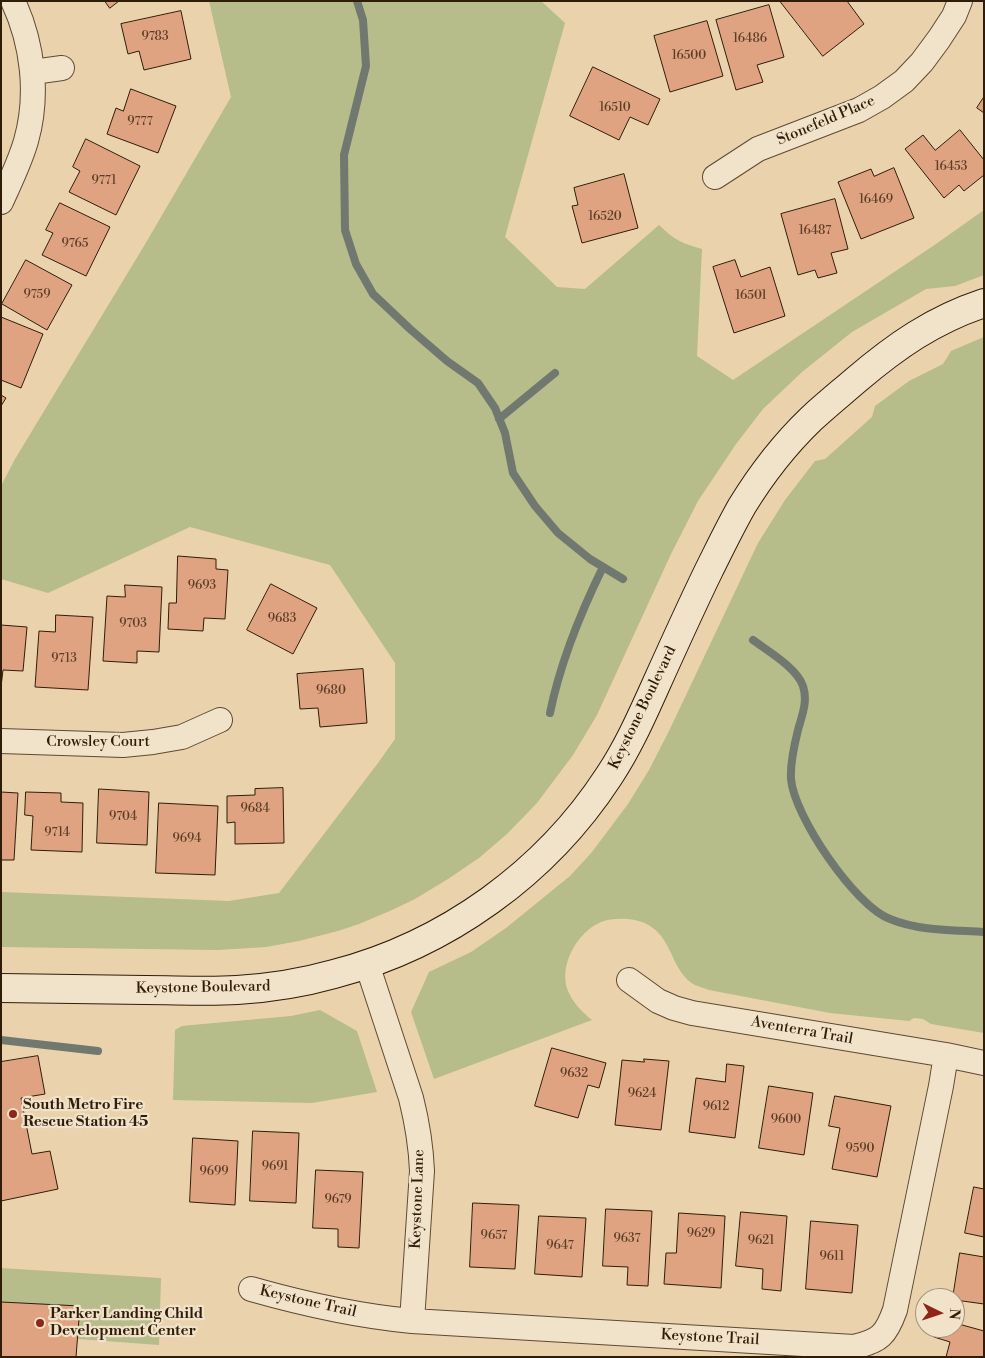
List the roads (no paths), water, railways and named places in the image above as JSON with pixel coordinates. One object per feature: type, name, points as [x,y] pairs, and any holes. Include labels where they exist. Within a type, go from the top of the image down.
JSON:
[{"type":"street","points":[[1,202],[18,164],[26,141],[31,117],[33,72],[24,32],[14,1]]},
{"type":"street","name":"Stonefeld Place","points":[[715,177],[758,149],[859,110],[882,97],[904,81],[922,62],[954,16],[960,1]]},
{"type":"street","points":[[33,72],[62,68]]},
{"type":"street","name":"Keystone Boulevard","points":[[1,988],[234,990],[282,985],[334,974],[368,964],[424,941],[466,917],[503,891],[551,849],[594,798],[611,773],[643,714],[696,596],[727,533],[743,505],[775,459],[810,421],[898,346],[944,318],[984,303]]},
{"type":"street","name":"Crowsley Court","points":[[1,741],[123,745],[182,737],[220,720]]},
{"type":"street","name":"Keystone Lane","points":[[368,964],[411,1098],[421,1152],[422,1170],[412,1321]]},
{"type":"street","name":"Aventerra Trail","points":[[628,980],[658,1001],[674,1008],[984,1063]]},
{"type":"street","name":"Keystone Trail","points":[[252,1289],[331,1309],[378,1318],[412,1321],[854,1346],[869,1343],[882,1335],[889,1325],[895,1310],[946,1055]]},
{"type":"waterway","points":[[357,1],[363,20],[366,66],[344,155],[345,230],[356,264],[373,294],[447,361],[478,383],[495,408],[505,433],[513,473],[535,506],[558,533],[590,559],[623,579]]},
{"type":"waterway","points":[[499,419],[555,373]]},
{"type":"waterway","points":[[550,713],[559,675],[572,638],[603,567]]},
{"type":"waterway","points":[[753,640],[788,666],[800,679],[803,686],[805,703],[793,754],[791,779],[803,815],[814,836],[844,879],[876,911],[890,919],[924,928],[984,932]]},
{"type":"waterway","points":[[1,1040],[98,1051]]},
{"type":"place","name":"South Metro Fire Rescue Station 45","points":[[13,1114]]},
{"type":"place","name":"Parker Landing Child Development Center","points":[[40,1323]]}]
